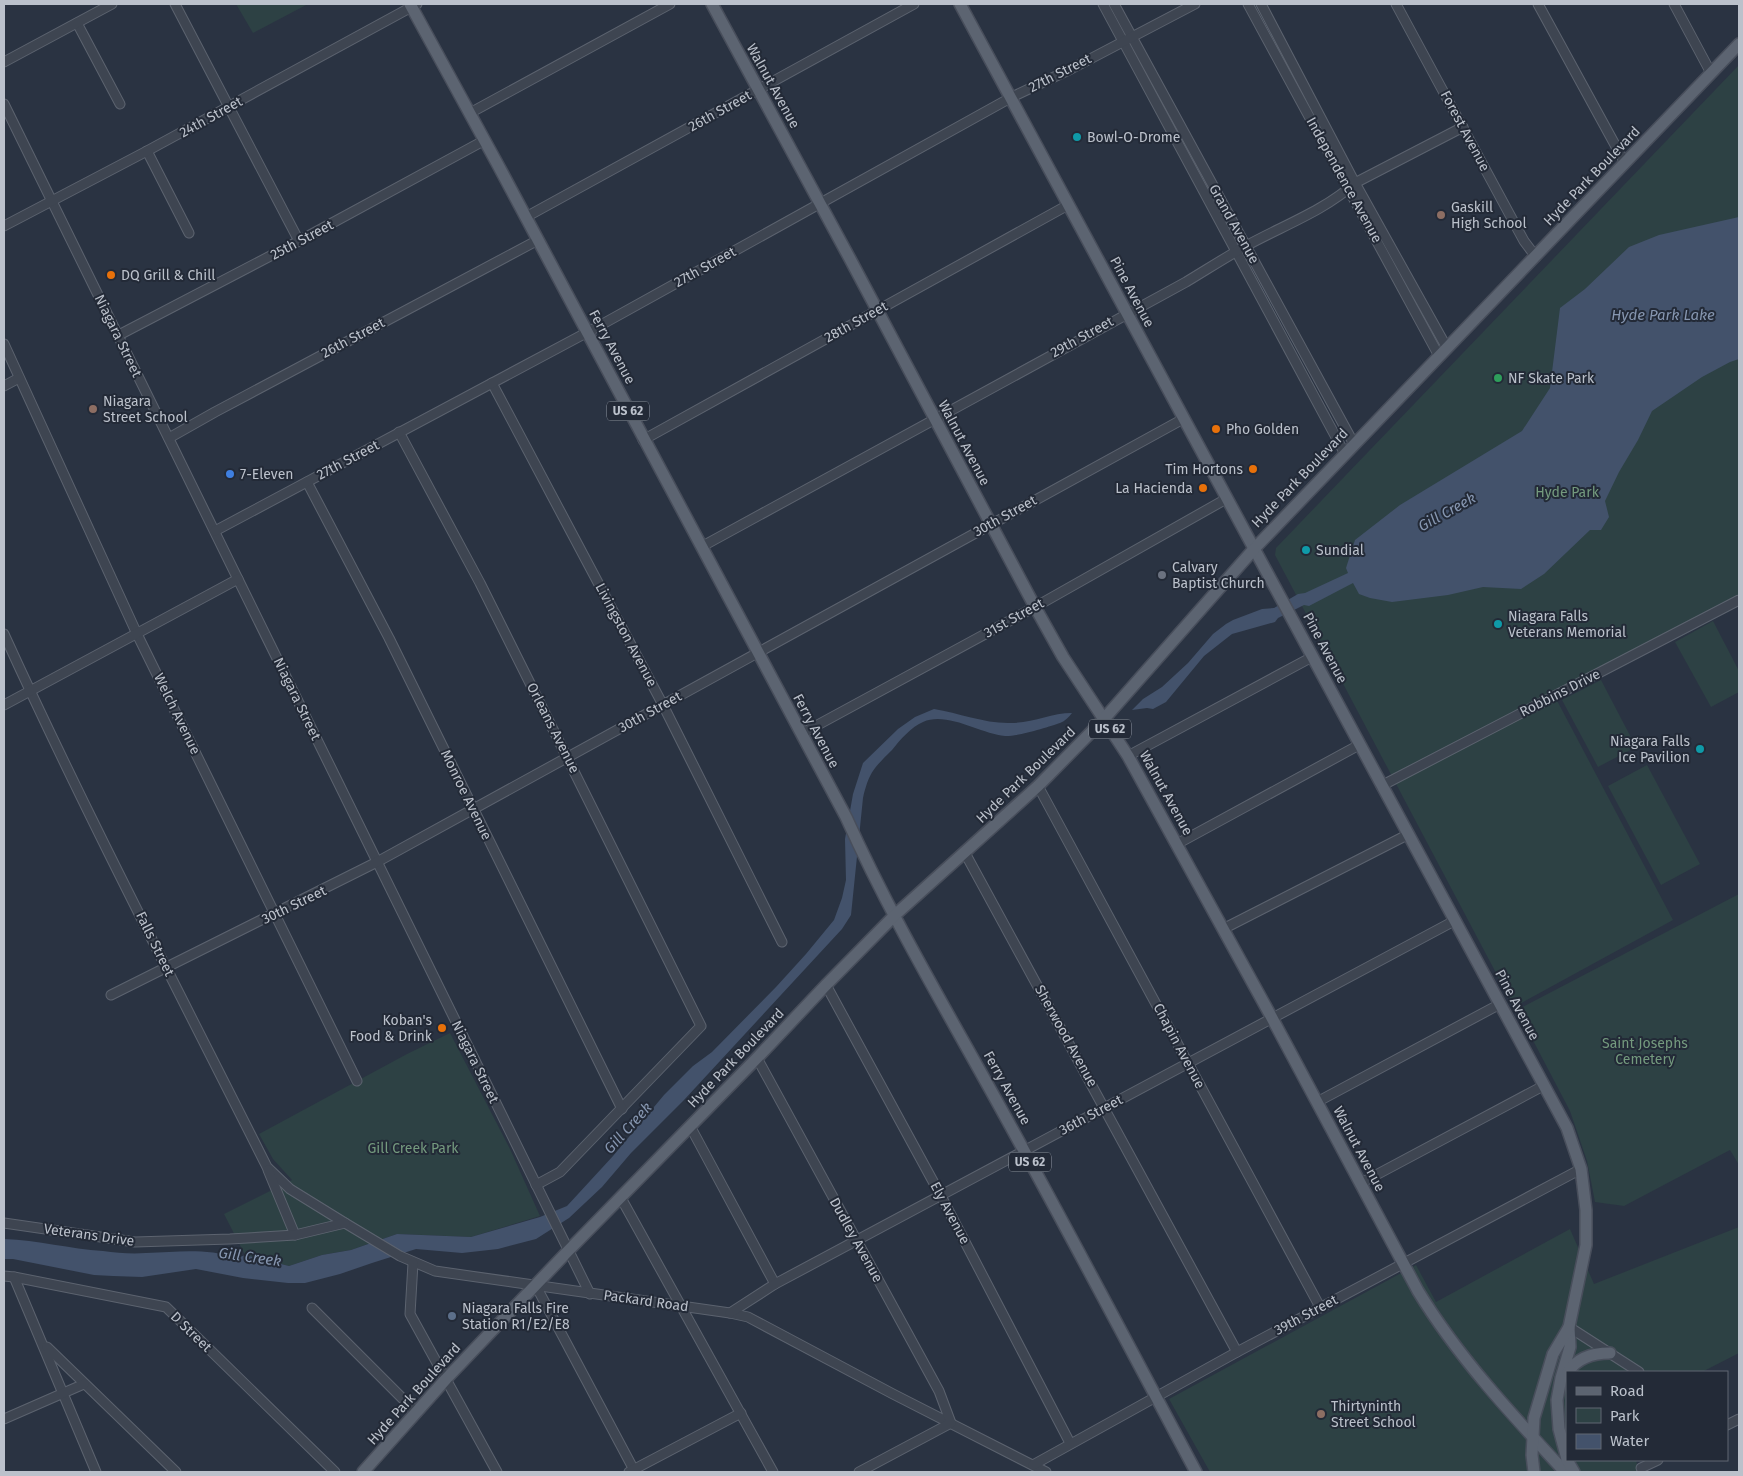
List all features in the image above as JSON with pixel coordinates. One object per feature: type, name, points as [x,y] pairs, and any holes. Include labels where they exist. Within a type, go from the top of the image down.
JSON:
[{"type":"main road","name":"Walnut Avenue","points":[[712,4],[1035,607],[1063,657],[1103,720],[1121,743],[1272,1018],[1402,1263],[1438,1324],[1533,1438],[1565,1472]]},
{"type":"main road","name":"Pine Avenue","points":[[960,4],[1407,835],[1567,1128],[1581,1169],[1586,1210],[1586,1245],[1569,1327]]},
{"type":"main road","name":"Ferry Avenue","points":[[413,5],[643,440],[846,817],[895,915],[1196,1472]]},
{"type":"main road","name":"Hyde Park Boulevard","points":[[363,1472],[446,1379],[826,985],[895,915],[1038,786],[1103,720],[1254,549],[1739,44]]},
{"type":"main road","points":[[1566,1455],[1559,1429],[1557,1400],[1570,1347],[1569,1327]]},
{"type":"main road","points":[[1534,1472],[1532,1455],[1534,1418],[1553,1354],[1569,1327]]},
{"type":"main road","points":[[1570,1371],[1574,1364],[1581,1359],[1595,1354],[1610,1353]]},
{"type":"main road","points":[[1557,1400],[1566,1380]]},
{"type":"street","points":[[4,62],[112,4]]},
{"type":"street","points":[[175,4],[299,241]]},
{"type":"street","points":[[470,113],[670,4]]},
{"type":"street","name":"26th Street","points":[[526,217],[914,4]]},
{"type":"street","points":[[1103,4],[1128,39],[1236,252],[1345,454]]},
{"type":"street","name":"Grand Avenue","points":[[1114,4],[1128,39],[1246,246],[1354,444]]},
{"type":"street","name":"27th Street","points":[[215,531],[587,332],[1012,98],[1195,4]]},
{"type":"street","name":"Independence Avenue","points":[[1248,4],[1352,186],[1443,352]]},
{"type":"street","name":"Independence Avenue","points":[[1261,4],[1352,186]]},
{"type":"street","name":"Forest Avenue","points":[[1396,4],[1524,241],[1536,257]]},
{"type":"street","points":[[1538,4],[1625,163]]},
{"type":"street","points":[[1674,4],[1711,73]]},
{"type":"street","name":"24th Street","points":[[4,226],[147,151],[413,5]]},
{"type":"street","points":[[77,22],[120,104]]},
{"type":"street","name":"Niagara Street","points":[[4,104],[590,1294]]},
{"type":"street","name":"29th Street","points":[[701,547],[1126,313],[1186,282],[1246,246],[1298,220],[1352,186],[1463,127]]},
{"type":"street","name":"25th Street","points":[[117,336],[299,241],[484,140]]},
{"type":"street","points":[[147,151],[189,233]]},
{"type":"street","name":"28th Street","points":[[643,440],[1068,205]]},
{"type":"street","name":"26th Street","points":[[169,438],[538,240]]},
{"type":"street","name":"Welch Avenue","points":[[4,344],[137,634],[357,1081]]},
{"type":"street","points":[[4,386],[19,378]]},
{"type":"street","name":"Livingston Avenue","points":[[492,383],[663,705],[782,942]]},
{"type":"street","name":"30th Street","points":[[111,994],[377,862],[1183,419]]},
{"type":"street","name":"Orleans Avenue","points":[[399,432],[480,583],[701,1026],[622,1109]]},
{"type":"street","name":"Monroe Avenue","points":[[307,482],[389,638],[622,1109]]},
{"type":"street","name":"31st Street","points":[[801,734],[1035,607],[1226,499]]},
{"type":"street","points":[[4,705],[238,579]]},
{"type":"street","name":"Robbins Drive","points":[[1381,786],[1739,600]]},
{"type":"street","name":"Falls Street","points":[[4,634],[30,692],[166,968],[267,1167],[290,1189],[344,1223]]},
{"type":"street","points":[[1128,756],[1312,657]]},
{"type":"street","points":[[1177,844],[1359,745]]},
{"type":"street","name":"Chapin Avenue","points":[[1038,786],[1320,1307]]},
{"type":"street","points":[[1223,929],[1407,835]]},
{"type":"street","name":"Sherwood Avenue","points":[[965,853],[1237,1352]]},
{"type":"street","name":"36th Street","points":[[730,1313],[775,1284],[857,1242],[1454,921]]},
{"type":"street","name":"Ely Avenue","points":[[826,985],[941,1196],[1070,1443]]},
{"type":"street","points":[[1317,1102],[1500,1004]]},
{"type":"street","name":"Dudley Avenue","points":[[757,1058],[939,1391],[951,1423]]},
{"type":"street","points":[[1361,1183],[1543,1086]]},
{"type":"street","points":[[536,1185],[560,1172],[622,1109]]},
{"type":"street","points":[[690,1126],[775,1284]]},
{"type":"street","points":[[267,1167],[295,1235],[344,1223]]},
{"type":"street","name":"39th Street","points":[[1033,1465],[1155,1396],[1581,1169]]},
{"type":"street","points":[[621,1198],[773,1472]]},
{"type":"street","name":"Veterans Drive","points":[[4,1223],[135,1242],[295,1235]]},
{"type":"street","name":"Packard Road","points":[[344,1223],[413,1263],[435,1271],[748,1317],[1046,1472]]},
{"type":"street","points":[[413,1263],[410,1314],[497,1472]]},
{"type":"street","name":"D Street","points":[[4,1276],[166,1307],[335,1472]]},
{"type":"street","points":[[14,1277],[44,1344],[96,1472]]},
{"type":"street","points":[[536,1286],[631,1471],[741,1413]]},
{"type":"street","points":[[312,1308],[417,1413]]},
{"type":"street","points":[[1569,1327],[1637,1371]]},
{"type":"street","points":[[44,1344],[176,1472]]},
{"type":"street","points":[[4,1419],[84,1384]]},
{"type":"street","points":[[1728,1425],[1739,1419]]},
{"type":"street","points":[[860,1472],[951,1423]]},
{"type":"street","points":[[1641,1467],[1656,1461]]},
{"type":"green space","points":[[236,4],[308,4],[253,33]]},
{"type":"green space","name":"Hyde Park","points":[[1739,65],[1739,595],[1553,693],[1673,920],[1514,1007],[1275,555],[1276,548]]},
{"type":"green space","points":[[1713,621],[1739,671],[1739,692],[1711,707],[1675,642]]},
{"type":"green space","points":[[1601,680],[1636,747],[1598,767],[1562,700]]},
{"type":"green space","points":[[1647,765],[1700,864],[1661,885],[1608,786]]},
{"type":"green space","name":"Saint Josephs Cemetery","points":[[1739,894],[1739,1165],[1730,1150],[1624,1206],[1595,1202],[1587,1161],[1570,1111],[1517,1010]]},
{"type":"green space","name":"Gill Creek Park","points":[[450,1033],[510,1149],[540,1216],[471,1237],[397,1234],[351,1250],[322,1255],[289,1266],[245,1255],[224,1214],[292,1180],[273,1159],[259,1134],[407,1054]]},
{"type":"green space","points":[[1739,1227],[1739,1353],[1704,1371],[1566,1371],[1566,1461],[1636,1461],[1639,1472],[1210,1472],[1169,1399],[1416,1265],[1436,1302],[1570,1229],[1594,1284]]},
{"type":"water","name":"Hyde Park Lake","points":[[1739,217],[1739,359],[1702,377],[1652,411],[1605,501],[1609,517],[1601,530],[1590,530],[1544,574],[1521,589],[1483,587],[1448,595],[1392,602],[1359,594],[1353,583],[1309,606],[1304,605],[1278,618],[1275,622],[1232,634],[1204,656],[1166,702],[1153,709],[1132,710],[1143,699],[1162,687],[1188,663],[1213,634],[1226,624],[1262,609],[1274,608],[1298,594],[1305,593],[1348,573],[1346,568],[1355,540],[1400,505],[1522,431],[1550,388],[1560,308],[1585,289],[1629,247],[1659,235]]},
{"type":"water","name":"Gill Creek","points":[[934,709],[1002,723],[1019,723],[1072,713],[1060,723],[1010,736],[996,734],[943,719],[932,719],[923,722],[906,734],[876,766],[868,782],[863,798],[851,915],[842,929],[684,1100],[631,1153],[602,1187],[569,1218],[536,1239],[498,1249],[462,1253],[416,1249],[340,1274],[305,1283],[243,1278],[196,1269],[142,1277],[94,1275],[13,1259],[4,1259],[4,1239],[119,1253],[203,1252],[238,1258],[245,1255],[289,1266],[322,1255],[351,1250],[397,1234],[471,1237],[540,1217],[567,1206],[613,1156],[664,1095],[693,1066],[712,1052],[776,987],[834,920],[846,880],[845,839],[853,794],[863,763],[898,729],[915,717]]},
{"type":"place","name":"Bowl-O-Drome","points":[[1077,137]]},
{"type":"place","name":"Gaskill High School","points":[[1441,215]]},
{"type":"place","name":"DQ Grill & Chill","points":[[111,275]]},
{"type":"place","name":"NF Skate Park","points":[[1498,378]]},
{"type":"place","name":"Niagara Street School","points":[[93,409]]},
{"type":"place","name":"Pho Golden","points":[[1216,429]]},
{"type":"place","name":"Tim Hortons","points":[[1253,469]]},
{"type":"place","name":"7-Eleven","points":[[230,474]]},
{"type":"place","name":"La Hacienda","points":[[1203,488]]},
{"type":"place","name":"Sundial","points":[[1306,550]]},
{"type":"place","name":"Calvary Baptist Church","points":[[1162,575]]},
{"type":"place","name":"Niagara Falls Veterans Memorial","points":[[1498,624]]},
{"type":"place","name":"Niagara Falls Ice Pavilion","points":[[1700,749]]},
{"type":"place","name":"Koban's Food & Drink","points":[[442,1028]]},
{"type":"place","name":"Niagara Falls Fire Station R1/E2/E8","points":[[452,1316]]},
{"type":"place","name":"Thirtyninth Street School","points":[[1321,1414]]}]
